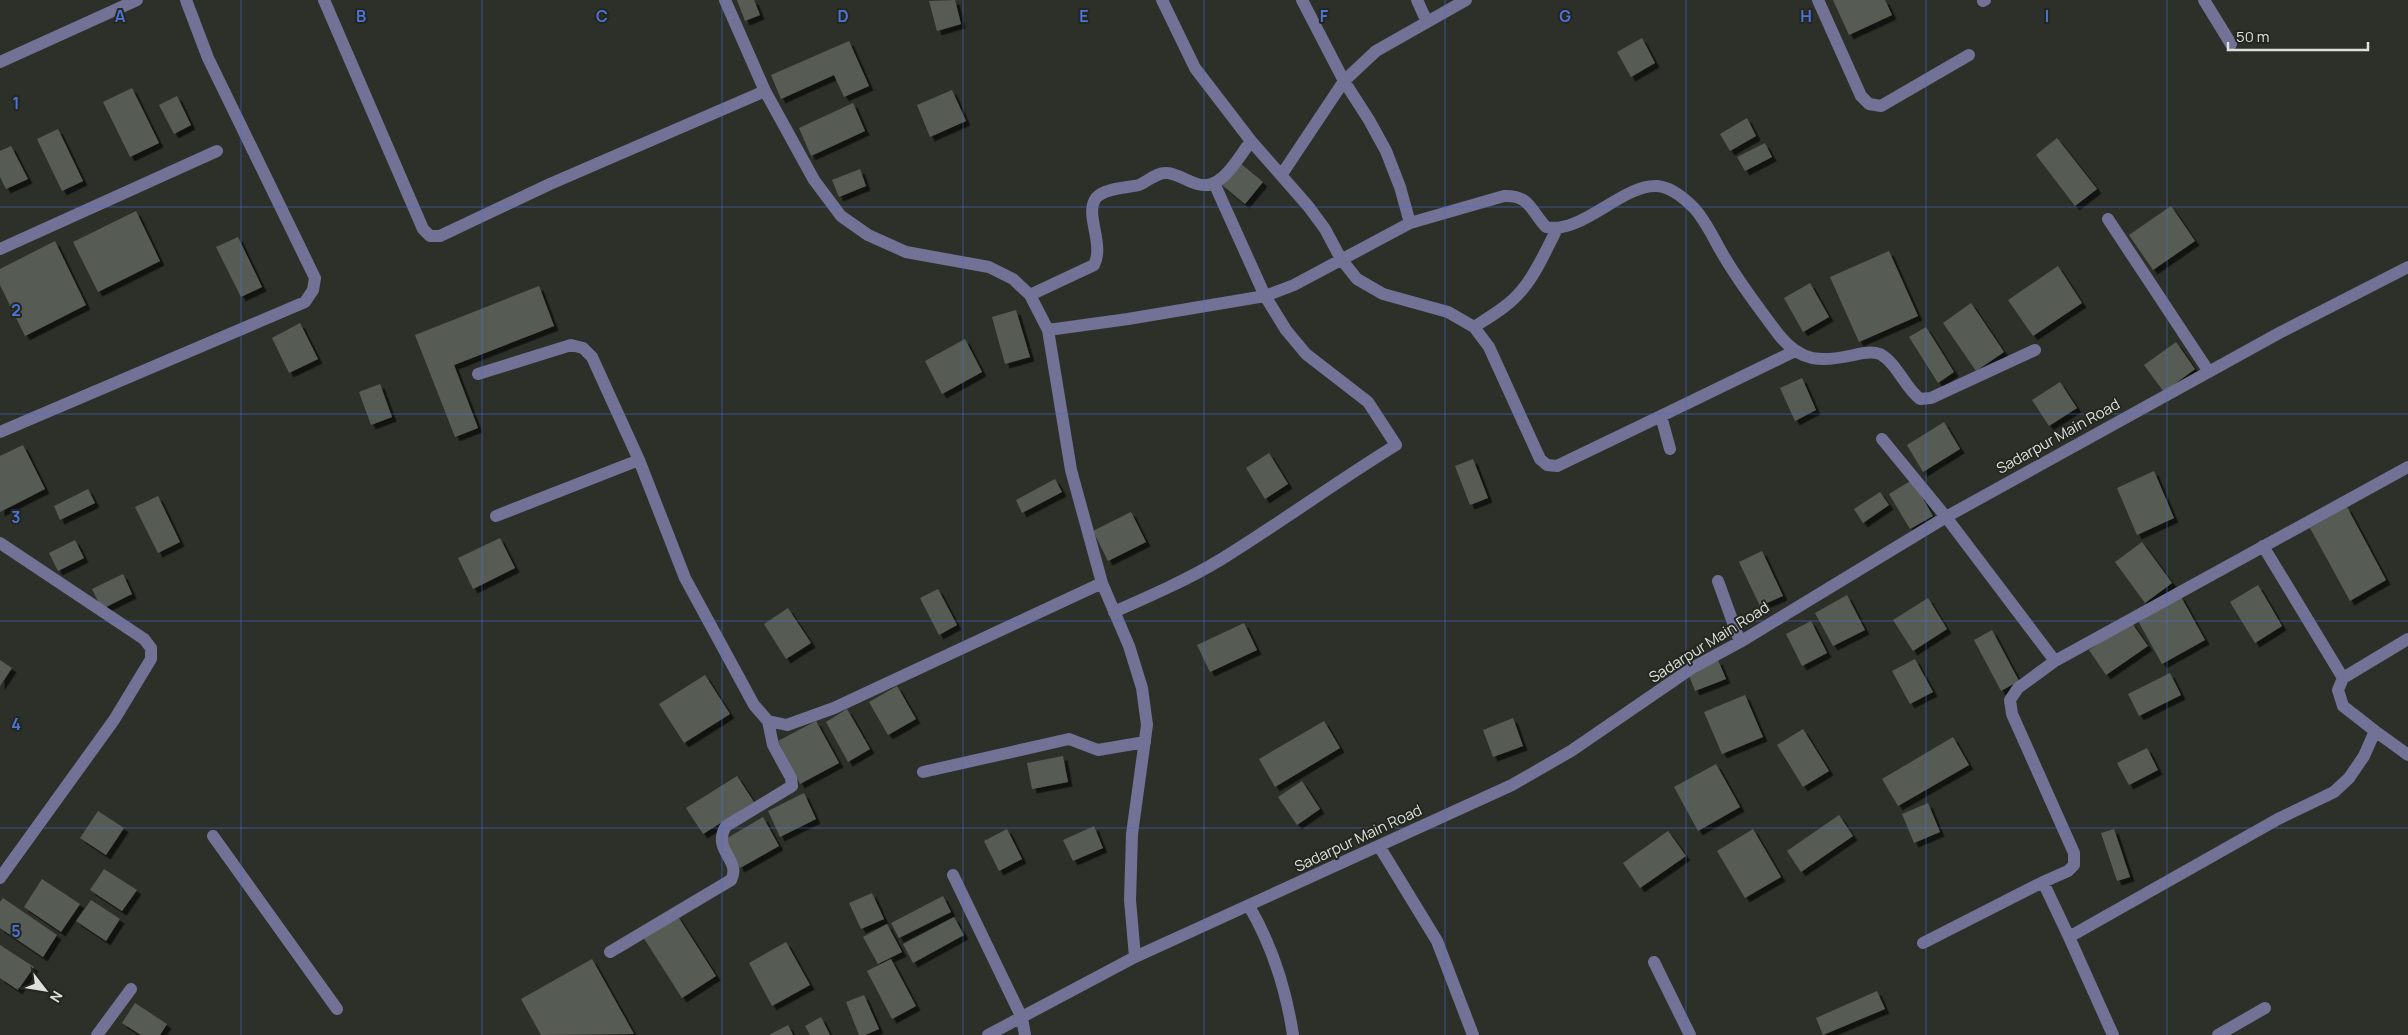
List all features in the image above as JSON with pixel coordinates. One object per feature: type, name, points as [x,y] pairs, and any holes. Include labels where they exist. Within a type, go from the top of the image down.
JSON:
[{"type":"street","points":[[0,62],[137,0]]},
{"type":"street","points":[[0,432],[305,302],[313,290],[315,278],[208,58],[186,0]]},
{"type":"street","points":[[324,0],[423,229],[430,236],[440,236],[550,184],[765,91]]},
{"type":"street","points":[[725,0],[765,91],[814,180],[842,216],[868,235],[906,252],[988,267],[1013,279],[1030,295],[1048,330],[1071,470],[1102,583],[1129,646],[1142,688],[1147,725],[1132,853],[1130,900],[1135,958]]},
{"type":"street","points":[[1162,0],[1195,68],[1252,141],[1282,174],[1325,229],[1341,259],[1357,279],[1383,294],[1448,312],[1474,328],[1489,347],[1540,459],[1547,466],[1557,466],[1795,351]]},
{"type":"street","points":[[1302,0],[1344,81],[1386,151],[1400,186],[1410,223]]},
{"type":"street","points":[[1416,0],[1427,22]]},
{"type":"street","points":[[1282,174],[1344,81],[1376,52],[1466,0]]},
{"type":"street","points":[[1818,0],[1861,96],[1870,104],[1881,106],[1970,55]]},
{"type":"street","points":[[2204,0],[2231,44]]},
{"type":"street","points":[[1030,295],[1094,265],[1098,257],[1099,248],[1093,205],[1096,198],[1102,194],[1140,184],[1159,173],[1175,175],[1203,186],[1214,183],[1252,141]]},
{"type":"street","points":[[0,249],[217,151]]},
{"type":"street","points":[[1114,612],[1179,583],[1220,560],[1396,445],[1368,402],[1306,354],[1286,330],[1265,296],[1214,183]]},
{"type":"street","points":[[1048,330],[1265,296],[1294,285],[1410,223],[1504,196],[1518,196],[1529,203],[1546,227],[1557,229],[1596,212],[1640,188],[1658,186],[1674,192],[1694,207],[1740,283],[1781,337],[1795,351],[1812,359],[1827,360],[1865,352],[1879,354],[1920,399],[1931,398],[2034,350]]},
{"type":"street","points":[[2108,219],[2209,372]]},
{"type":"street","points":[[1474,328],[1501,310],[1522,290],[1537,268],[1557,229]]},
{"type":"street","name":"Sadarpur Main Road","points":[[988,1035],[1135,958],[1512,785],[1571,751],[1692,668],[1740,642],[1946,517],[2281,332],[2408,267]]},
{"type":"street","points":[[478,374],[571,345],[583,348],[592,357],[639,460],[684,578],[754,705],[768,721],[773,745],[791,778],[792,786],[726,826],[721,835],[721,843],[734,868],[731,880],[610,952]]},
{"type":"street","points":[[1661,416],[1670,449]]},
{"type":"street","points":[[1882,439],[1946,517],[2054,661]]},
{"type":"street","points":[[496,516],[639,460]]},
{"type":"street","points":[[1923,943],[2068,871],[2074,865],[2076,859],[2012,714],[2010,700],[2018,688],[2054,661],[2408,467]]},
{"type":"street","points":[[0,543],[144,639],[151,648],[151,659],[114,720],[0,878]]},
{"type":"street","points":[[2263,546],[2343,678]]},
{"type":"street","points":[[1718,581],[1740,642]]},
{"type":"street","points":[[768,721],[787,725],[834,708],[1102,583]]},
{"type":"street","points":[[2408,639],[2343,678],[2338,690],[2343,706],[2408,755]]},
{"type":"street","points":[[2068,937],[2278,819],[2334,792],[2354,771],[2364,756],[2375,731]]},
{"type":"street","points":[[923,772],[1069,739],[1098,750],[1145,742]]},
{"type":"street","points":[[213,836],[337,1009]]},
{"type":"street","points":[[1379,846],[1436,941],[1473,1035]]},
{"type":"street","points":[[953,875],[1022,1018],[1025,1035]]},
{"type":"street","points":[[2043,882],[2114,1035]]},
{"type":"street","points":[[1249,906],[1266,936],[1278,969],[1294,1035]]},
{"type":"street","points":[[1654,962],[1690,1035]]},
{"type":"street","points":[[98,1035],[131,989]]},
{"type":"street","points":[[2218,1035],[2266,1008]]},
{"type":"building","points":[[737,0],[754,0],[760,15],[745,21]]},
{"type":"building","points":[[955,0],[961,24],[937,31],[929,1]]},
{"type":"building","points":[[1833,0],[1885,0],[1892,15],[1849,35]]},
{"type":"building","points":[[1642,38],[1655,63],[1631,77],[1617,52]]},
{"type":"building","points":[[849,41],[869,86],[844,97],[834,75],[781,99],[771,75]]},
{"type":"building","points":[[132,88],[159,143],[130,157],[103,102]]},
{"type":"building","points":[[952,90],[966,121],[930,137],[917,105]]},
{"type":"building","points":[[177,96],[191,125],[174,134],[159,105]]},
{"type":"building","points":[[853,103],[865,131],[811,156],[799,128]]},
{"type":"building","points":[[1747,118],[1756,136],[1730,151],[1720,134]]},
{"type":"building","points":[[58,129],[83,181],[62,191],[37,139]]},
{"type":"building","points":[[2057,138],[2097,189],[2075,206],[2036,155]]},
{"type":"building","points":[[1765,143],[1772,157],[1745,171],[1737,157]]},
{"type":"building","points":[[11,146],[28,179],[6,189],[0,177],[0,151]]},
{"type":"building","points":[[1240,163],[1263,182],[1245,204],[1222,185]]},
{"type":"building","points":[[860,169],[866,186],[839,197],[832,180]]},
{"type":"building","points":[[2171,206],[2195,241],[2153,270],[2129,235]]},
{"type":"building","points":[[136,211],[160,261],[98,292],[73,242]]},
{"type":"building","points":[[238,237],[262,287],[241,297],[216,247]]},
{"type":"building","points":[[55,241],[86,305],[25,336],[0,285],[0,269]]},
{"type":"building","points":[[1889,251],[1918,316],[1859,342],[1830,277]]},
{"type":"building","points":[[2058,266],[2082,303],[2033,336],[2008,300]]},
{"type":"building","points":[[1810,283],[1829,317],[1803,332],[1784,298]]},
{"type":"building","points":[[539,286],[554,326],[454,365],[478,428],[455,437],[415,335]]},
{"type":"building","points":[[1971,303],[2004,352],[1976,371],[1943,323]]},
{"type":"building","points":[[1016,310],[1030,357],[1005,364],[992,317]]},
{"type":"building","points":[[300,323],[318,359],[289,373],[272,338]]},
{"type":"building","points":[[1926,327],[1954,372],[1938,383],[1909,337]]},
{"type":"building","points":[[965,339],[982,372],[942,394],[925,361]]},
{"type":"building","points":[[2176,342],[2195,369],[2164,392],[2144,365]]},
{"type":"building","points":[[1802,378],[1816,410],[1795,421],[1780,388]]},
{"type":"building","points":[[2060,382],[2077,408],[2049,426],[2032,400]]},
{"type":"building","points":[[380,384],[392,417],[371,425],[359,392]]},
{"type":"building","points":[[1944,422],[1960,449],[1923,472],[1907,445]]},
{"type":"building","points":[[23,445],[45,489],[0,512],[0,456]]},
{"type":"building","points":[[1269,453],[1288,484],[1265,499],[1246,468]]},
{"type":"building","points":[[1473,459],[1488,498],[1470,505],[1455,466]]},
{"type":"building","points":[[2154,471],[2174,518],[2137,535],[2117,488]]},
{"type":"building","points":[[1055,479],[1062,492],[1022,513],[1016,500]]},
{"type":"building","points":[[1912,480],[1933,516],[1910,529],[1889,494]]},
{"type":"building","points":[[88,489],[95,503],[60,520],[54,506]]},
{"type":"building","points":[[1880,492],[1889,505],[1863,523],[1854,509]]},
{"type":"building","points":[[158,496],[180,542],[158,553],[135,507]]},
{"type":"building","points":[[2347,507],[2386,580],[2350,601],[2310,528]]},
{"type":"building","points":[[1131,512],[1146,542],[1108,561],[1093,531]]},
{"type":"building","points":[[500,538],[515,568],[473,589],[458,558]]},
{"type":"building","points":[[75,540],[84,558],[58,571],[49,553]]},
{"type":"building","points":[[2142,542],[2172,583],[2145,603],[2115,562]]},
{"type":"building","points":[[1762,551],[1783,596],[1760,606],[1739,562]]},
{"type":"building","points":[[123,574],[132,594],[102,609],[92,589]]},
{"type":"building","points":[[2258,585],[2282,626],[2255,643],[2230,602]]},
{"type":"building","points":[[938,589],[957,625],[939,635],[920,598]]},
{"type":"building","points":[[1847,595],[1865,630],[1833,646],[1815,613]]},
{"type":"building","points":[[2180,595],[2205,640],[2162,664],[2137,619]]},
{"type":"building","points":[[1928,598],[1947,629],[1913,651],[1893,620]]},
{"type":"building","points":[[788,608],[811,643],[786,659],[764,624]]},
{"type":"building","points":[[1811,621],[1827,653],[1802,666],[1786,634]]},
{"type":"building","points":[[2131,622],[2148,646],[2106,675],[2089,650]]},
{"type":"building","points":[[1244,623],[1257,650],[1210,672],[1197,645]]},
{"type":"building","points":[[1992,630],[2019,681],[2001,691],[1974,640]]},
{"type":"building","points":[[1915,659],[1933,692],[1910,704],[1892,671]]},
{"type":"building","points":[[0,660],[12,668],[0,686]]},
{"type":"building","points":[[1718,660],[1726,679],[1695,691],[1688,673]]},
{"type":"building","points":[[2170,673],[2181,695],[2139,716],[2128,694]]},
{"type":"building","points":[[705,675],[730,714],[684,743],[659,704]]},
{"type":"building","points":[[897,686],[916,719],[888,735],[869,702]]},
{"type":"building","points":[[1745,695],[1763,737],[1722,754],[1704,712]]},
{"type":"building","points":[[847,709],[870,749],[848,762],[826,722]]},
{"type":"building","points":[[1513,718],[1523,746],[1493,757],[1483,730]]},
{"type":"building","points":[[816,721],[839,763],[800,784],[778,741]]},
{"type":"building","points":[[1324,721],[1340,748],[1275,787],[1259,759]]},
{"type":"building","points":[[1803,729],[1829,771],[1803,787],[1777,745]]},
{"type":"building","points":[[1953,737],[1969,765],[1898,806],[1882,779]]},
{"type":"building","points":[[2147,748],[2158,770],[2129,785],[2117,763]]},
{"type":"building","points":[[1063,756],[1068,782],[1032,789],[1027,763]]},
{"type":"building","points":[[1716,764],[1740,807],[1698,831],[1674,787]]},
{"type":"building","points":[[737,776],[754,802],[703,834],[686,808]]},
{"type":"building","points":[[1302,781],[1320,809],[1297,825],[1278,797]]},
{"type":"building","points":[[804,793],[816,819],[780,837],[768,811]]},
{"type":"building","points":[[1928,803],[1940,832],[1914,843],[1902,814]]},
{"type":"building","points":[[98,811],[124,828],[106,855],[80,838]]},
{"type":"building","points":[[1839,815],[1853,836],[1801,872],[1787,851]]},
{"type":"building","points":[[763,817],[779,846],[740,868],[724,840]]},
{"type":"building","points":[[1094,826],[1103,848],[1073,861],[1063,840]]},
{"type":"building","points":[[1007,829],[1022,859],[999,871],[984,841]]},
{"type":"building","points":[[1753,829],[1781,877],[1745,898],[1717,851]]},
{"type":"building","points":[[2114,829],[2130,877],[2117,881],[2101,833]]},
{"type":"building","points":[[1668,831],[1686,856],[1640,888],[1623,863]]},
{"type":"building","points":[[104,869],[137,890],[122,911],[90,890]]},
{"type":"building","points":[[42,879],[80,904],[61,932],[24,907]]},
{"type":"building","points":[[872,893],[884,919],[861,929],[849,903]]},
{"type":"building","points":[[943,896],[951,912],[899,938],[891,923]]},
{"type":"building","points":[[3,898],[57,935],[43,957],[0,928],[0,902]]},
{"type":"building","points":[[91,900],[120,919],[106,941],[76,921]]},
{"type":"building","points":[[677,915],[716,976],[682,998],[643,937]]},
{"type":"building","points":[[954,917],[964,935],[913,963],[903,944]]},
{"type":"building","points":[[887,924],[902,952],[878,964],[863,937]]},
{"type":"building","points":[[786,942],[810,985],[772,1006],[749,963]]},
{"type":"building","points":[[0,945],[34,967],[18,990],[0,978]]},
{"type":"building","points":[[592,959],[634,1034],[541,1035],[521,999]]},
{"type":"building","points":[[891,959],[916,1006],[892,1019],[867,971]]},
{"type":"building","points":[[1877,991],[1885,1009],[1823,1035],[1816,1018]]},
{"type":"building","points":[[864,995],[879,1029],[865,1035],[859,1035],[846,1002]]},
{"type":"building","points":[[135,1003],[167,1024],[160,1035],[141,1035],[122,1023]]},
{"type":"building","points":[[821,1017],[830,1035],[810,1035],[805,1026]]},
{"type":"building","points":[[788,1025],[793,1035],[769,1035]]}]
